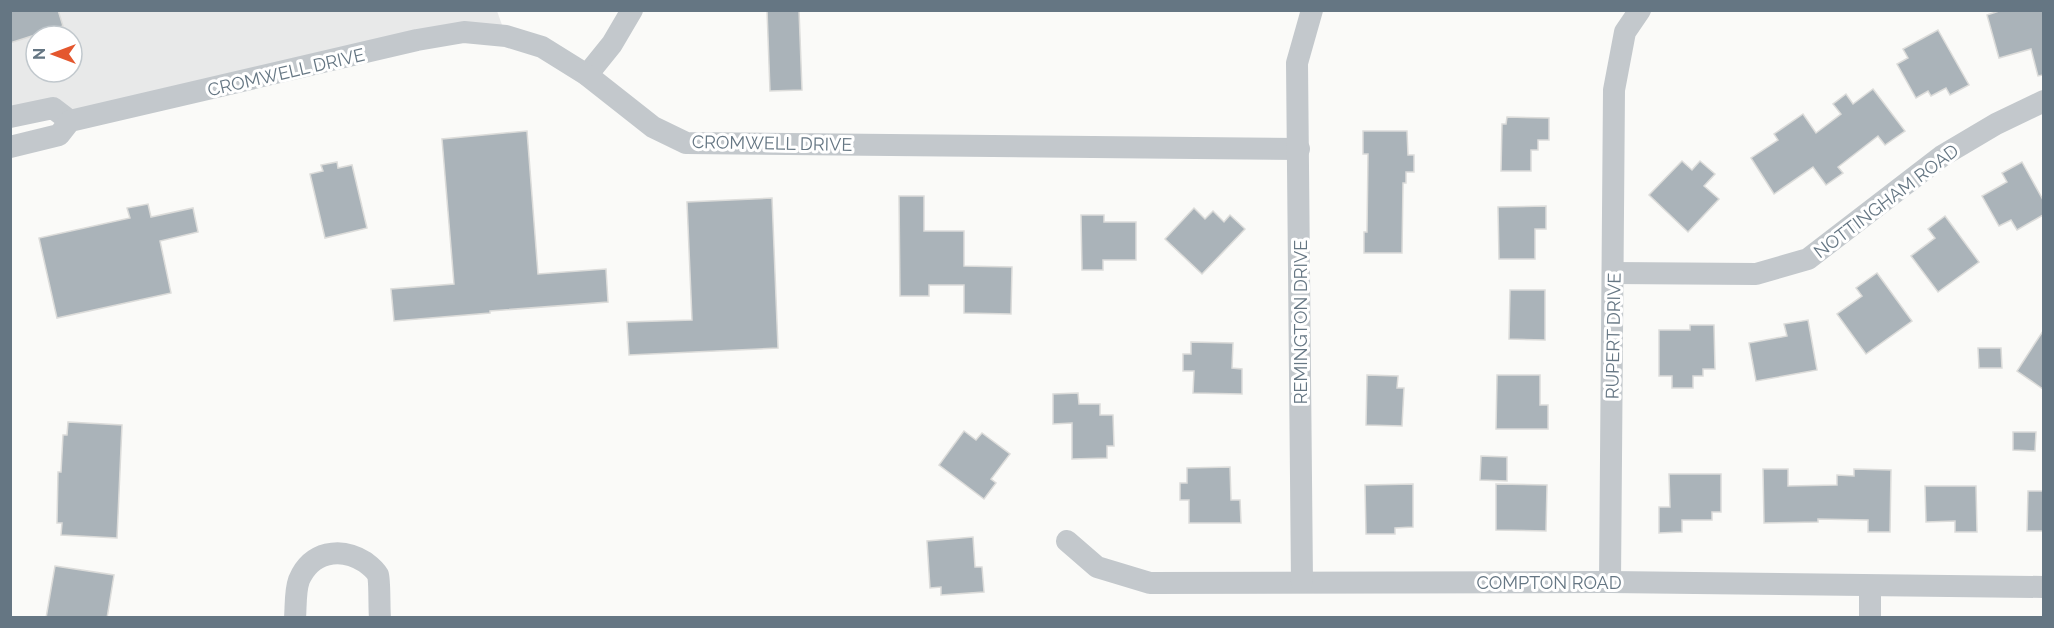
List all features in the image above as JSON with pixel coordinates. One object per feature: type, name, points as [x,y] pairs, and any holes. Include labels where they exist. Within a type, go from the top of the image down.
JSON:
[{"type":"street","points":[[587,75],[612,44],[632,10]]},
{"type":"street","name":"REMINGTON DRIVE","points":[[1302,582],[1297,63],[1312,10]]},
{"type":"street","name":"RUPERT DRIVE","points":[[1611,582],[1614,90],[1625,32],[1640,10]]},
{"type":"street","name":"CROMWELL DRIVE","points":[[10,147],[59,135],[70,121],[417,40],[464,32],[506,36],[542,47],[587,75],[653,127],[686,143],[1299,149]]},
{"type":"street","name":"NOTTINGHAM ROAD","points":[[1613,273],[1756,274],[1808,259],[1942,156],[1995,124],[2043,101]]},
{"type":"street","points":[[10,117],[53,108],[70,121]]},
{"type":"street","name":"COMPTON ROAD","points":[[1067,541],[1097,567],[1150,583],[1611,582],[2043,587]]},
{"type":"street","points":[[295,618],[298,581],[310,563],[325,555],[343,552],[368,564],[378,575],[380,618]]},
{"type":"street","points":[[1870,586],[1870,618]]},
{"type":"shaded area","points":[[10,11],[497,11],[506,36],[464,32],[70,121],[11,117]]},
{"type":"building","points":[[10,10],[58,10],[62,24],[24,24],[24,39],[10,43]]},
{"type":"building","points":[[767,10],[799,10],[802,90],[770,91]]},
{"type":"building","points":[[2002,10],[2043,10],[2043,75],[2038,76],[2031,49],[1999,58],[1987,15]]},
{"type":"building","points":[[1938,30],[1969,85],[1950,95],[1946,88],[1931,96],[1928,91],[1916,98],[1897,64],[1908,58],[1903,49]]},
{"type":"building","points":[[1873,89],[1905,131],[1885,145],[1878,136],[1838,167],[1843,173],[1826,185],[1813,167],[1774,194],[1751,158],[1778,140],[1774,134],[1803,114],[1816,133],[1841,114],[1833,104],[1846,94],[1853,104]]},
{"type":"building","points":[[1507,117],[1549,118],[1549,140],[1538,140],[1538,150],[1531,150],[1531,171],[1501,171],[1502,124],[1506,124]]},
{"type":"building","points":[[527,131],[538,274],[606,269],[608,302],[394,321],[391,289],[454,284],[442,139]]},
{"type":"building","points":[[1363,131],[1407,131],[1408,155],[1414,155],[1414,172],[1406,172],[1406,183],[1403,183],[1402,253],[1364,253],[1364,232],[1367,232],[1368,154],[1363,154]]},
{"type":"building","points":[[1682,161],[1692,170],[1700,161],[1715,174],[1704,186],[1719,199],[1688,232],[1649,195]]},
{"type":"building","points":[[337,162],[338,168],[352,165],[367,228],[325,238],[310,174],[323,171],[321,165]]},
{"type":"building","points":[[2022,162],[2043,200],[2043,215],[2017,230],[2011,220],[1999,226],[1982,196],[2007,182],[2002,173]]},
{"type":"building","points":[[899,196],[924,196],[924,231],[964,231],[964,266],[1012,267],[1011,314],[964,313],[964,285],[929,285],[929,296],[900,296]]},
{"type":"building","points":[[772,198],[778,348],[629,355],[627,322],[692,320],[687,202]]},
{"type":"building","points":[[148,204],[151,217],[193,208],[198,232],[160,241],[171,293],[57,318],[39,238],[130,218],[127,208]]},
{"type":"building","points":[[1546,206],[1546,229],[1535,229],[1535,259],[1499,259],[1498,207]]},
{"type":"building","points":[[1194,208],[1205,219],[1213,211],[1224,222],[1230,215],[1245,229],[1202,274],[1165,239]]},
{"type":"building","points":[[1081,215],[1104,215],[1104,222],[1136,222],[1136,260],[1103,260],[1103,270],[1082,270]]},
{"type":"building","points":[[1945,216],[1979,262],[1938,292],[1911,256],[1935,238],[1928,229]]},
{"type":"building","points":[[1877,273],[1912,321],[1866,354],[1837,314],[1862,296],[1856,288]]},
{"type":"building","points":[[1510,290],[1545,290],[1545,340],[1509,339]]},
{"type":"building","points":[[1808,320],[1817,370],[1756,381],[1749,343],[1787,336],[1784,324]]},
{"type":"building","points":[[1690,325],[1714,325],[1715,369],[1703,369],[1703,376],[1693,376],[1693,388],[1672,388],[1672,376],[1659,376],[1659,330],[1690,330]]},
{"type":"building","points":[[2043,331],[2043,389],[2017,371]]},
{"type":"building","points":[[1191,342],[1233,343],[1232,368],[1242,369],[1242,394],[1193,393],[1194,371],[1183,371],[1183,354],[1191,354]]},
{"type":"building","points":[[1978,348],[2001,348],[2002,368],[1979,368]]},
{"type":"building","points":[[1367,375],[1398,376],[1397,388],[1404,388],[1402,426],[1366,425]]},
{"type":"building","points":[[1497,375],[1540,375],[1540,405],[1548,405],[1548,429],[1496,429]]},
{"type":"building","points":[[1078,393],[1079,404],[1100,404],[1100,415],[1113,415],[1114,446],[1107,446],[1107,458],[1072,459],[1072,423],[1053,424],[1053,394]]},
{"type":"building","points":[[68,422],[122,425],[117,538],[61,535],[62,523],[57,523],[58,472],[61,472],[63,435],[67,435]]},
{"type":"building","points":[[964,431],[976,440],[982,433],[1010,454],[991,479],[996,483],[984,499],[939,465]]},
{"type":"building","points":[[2013,432],[2036,432],[2035,451],[2013,450]]},
{"type":"building","points":[[1481,456],[1507,457],[1507,481],[1480,480]]},
{"type":"building","points":[[1230,467],[1231,500],[1240,500],[1241,523],[1189,523],[1189,500],[1180,500],[1180,483],[1187,483],[1187,468]]},
{"type":"building","points":[[1763,469],[1788,469],[1788,486],[1837,485],[1837,475],[1854,476],[1854,469],[1891,470],[1890,532],[1868,532],[1868,520],[1818,519],[1818,522],[1764,523]]},
{"type":"building","points":[[1669,474],[1721,474],[1721,512],[1712,512],[1712,520],[1682,520],[1682,532],[1659,533],[1659,507],[1670,507]]},
{"type":"building","points":[[1413,484],[1413,527],[1395,528],[1395,534],[1366,534],[1365,485]]},
{"type":"building","points":[[1496,484],[1547,485],[1546,531],[1496,530]]},
{"type":"building","points":[[1925,486],[1976,486],[1977,532],[1955,532],[1955,521],[1926,522]]},
{"type":"building","points":[[2028,491],[2043,491],[2043,531],[2027,531]]},
{"type":"building","points":[[973,537],[975,567],[982,567],[984,592],[941,595],[941,587],[930,588],[927,541]]},
{"type":"building","points":[[55,566],[114,575],[107,618],[46,618]]}]
